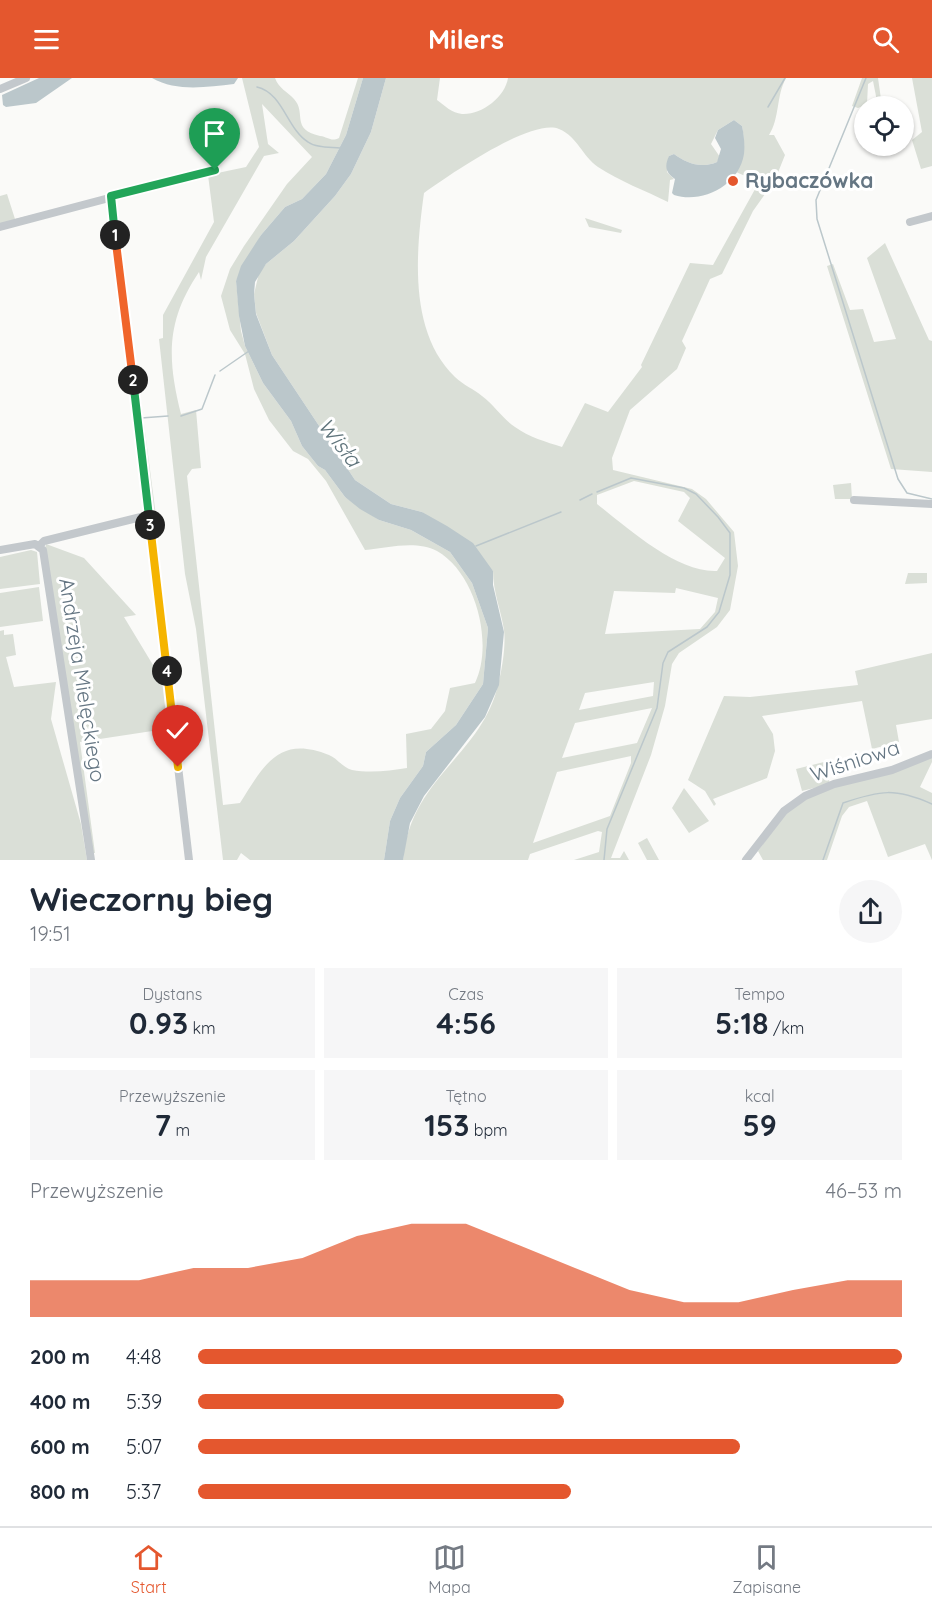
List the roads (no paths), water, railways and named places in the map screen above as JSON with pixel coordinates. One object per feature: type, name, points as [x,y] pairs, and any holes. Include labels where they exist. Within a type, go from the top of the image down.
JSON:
[{"type":"street","points":[[0,89],[26,78]]},
{"type":"street","points":[[0,226],[215,170]]},
{"type":"street","points":[[111,196],[189,860]]},
{"type":"street","points":[[910,222],[932,216]]},
{"type":"street","points":[[854,500],[932,504]]},
{"type":"street","points":[[0,550],[39,546],[44,541],[149,514]]},
{"type":"street","name":"Andrzeja Mielęckiego","points":[[39,546],[43,552],[92,860]]},
{"type":"street","name":"Wiśniowa","points":[[746,860],[784,811],[805,796],[834,784],[892,770],[932,754]]},
{"type":"waterway","points":[[768,107],[785,78]]},
{"type":"waterway","points":[[866,78],[816,200],[817,219],[898,479],[907,493],[932,499]]},
{"type":"waterway","points":[[257,87],[273,96],[295,129],[308,142],[319,146],[340,148]]},
{"type":"waterway","points":[[220,371],[249,351]]},
{"type":"waterway","points":[[181,416],[202,409],[215,375]]},
{"type":"waterway","points":[[141,418],[168,416]]},
{"type":"waterway","points":[[597,492],[631,478],[684,488],[696,494],[730,533],[730,575],[719,612],[707,627],[668,652],[663,663],[657,708],[607,829],[604,860]]},
{"type":"waterway","points":[[580,500],[592,494]]},
{"type":"waterway","points":[[476,546],[561,512]]},
{"type":"waterway","points":[[823,860],[843,803],[878,793],[898,793],[932,804]]},
{"type":"place","name":"Rybaczówka","points":[[733,181]]},
{"type":"water label","name":"Wisła","points":[[340,442]]}]
